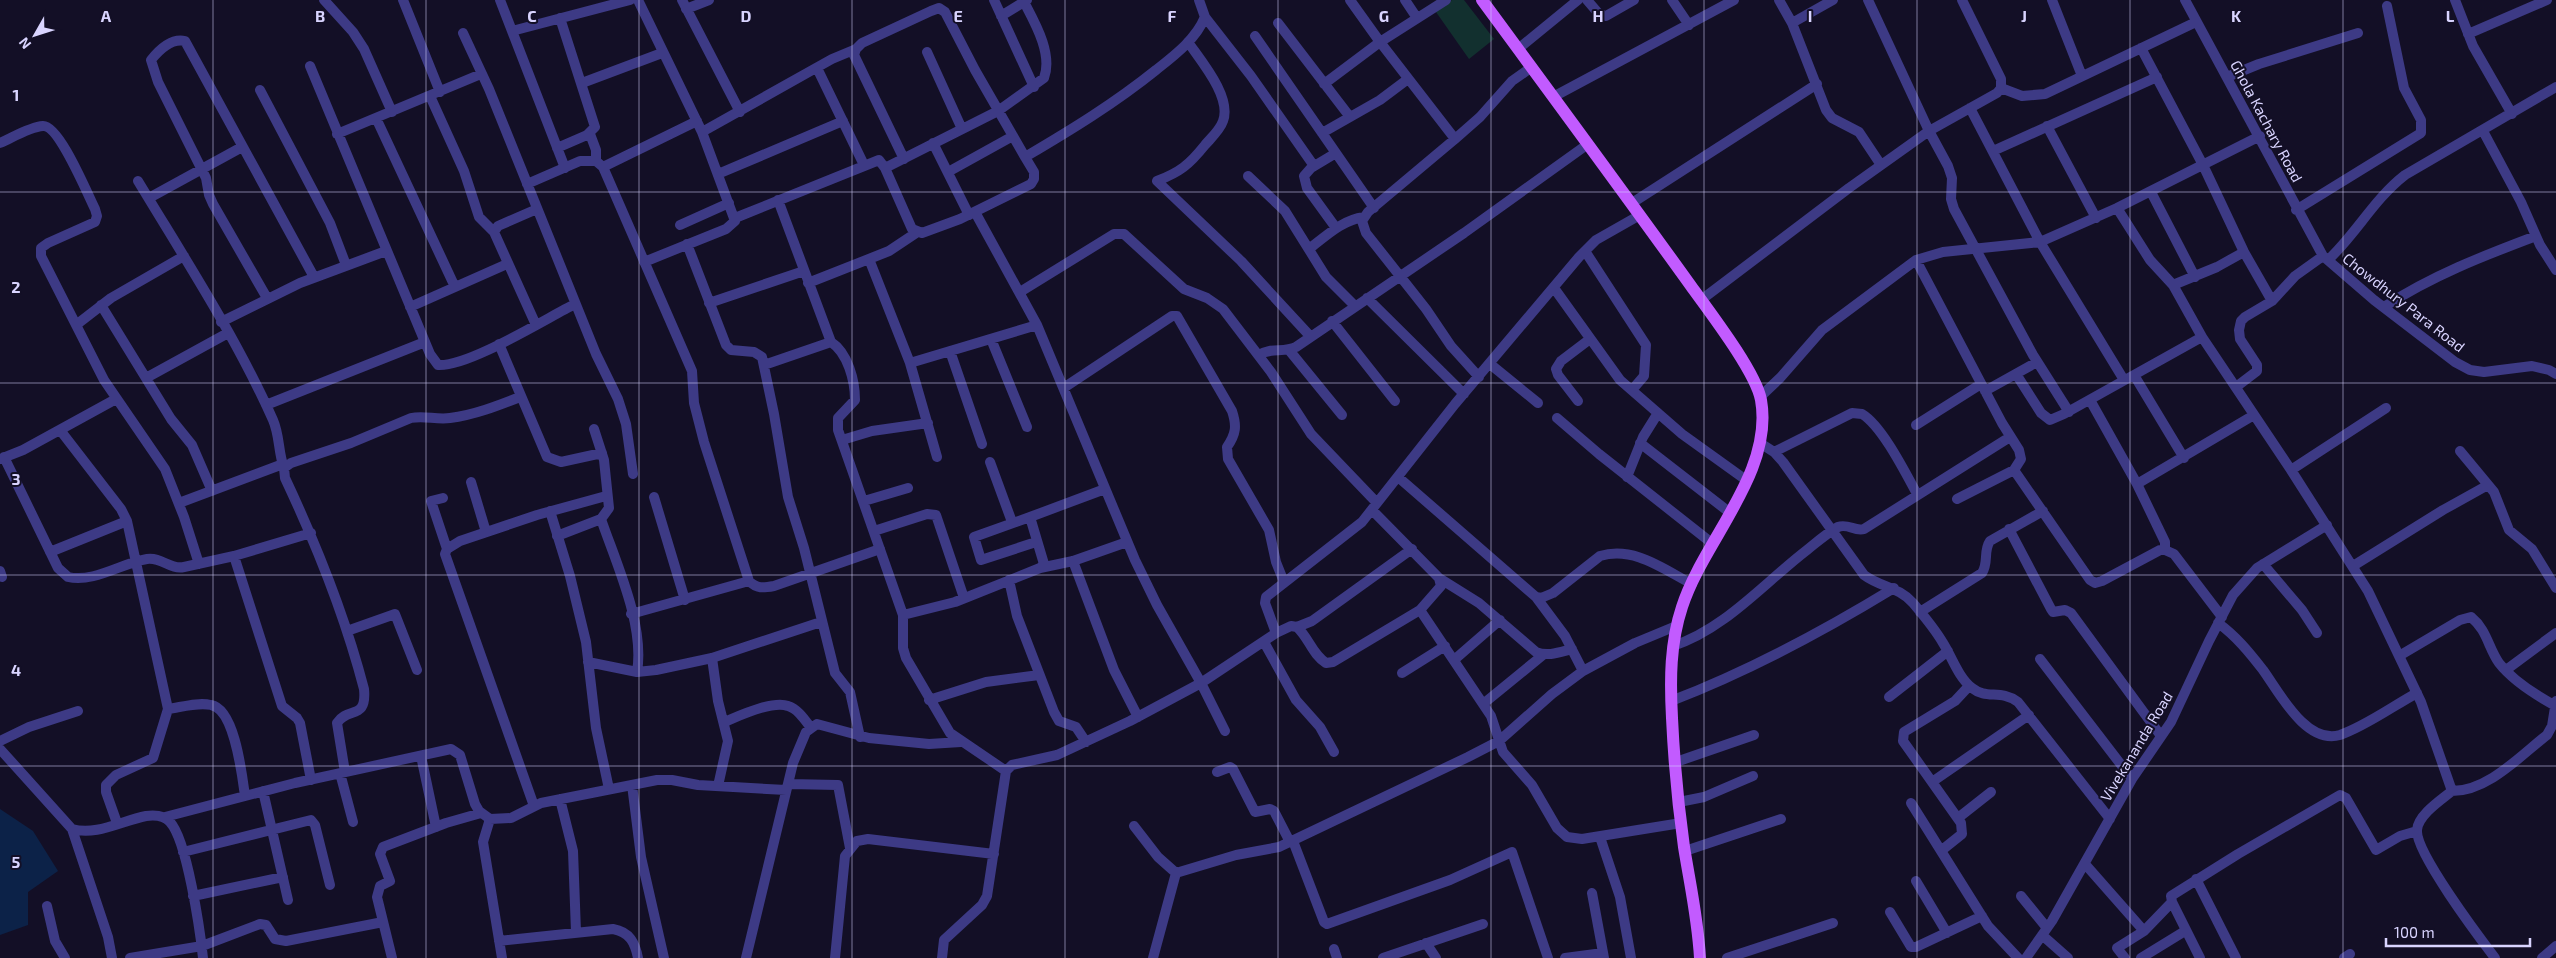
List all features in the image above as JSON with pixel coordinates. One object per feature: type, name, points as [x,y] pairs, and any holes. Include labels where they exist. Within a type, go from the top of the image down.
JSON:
[{"type":"main road","points":[[1482,0],[1701,300],[1747,368],[1760,396],[1762,426],[1760,443],[1746,480],[1692,584],[1676,626],[1673,646],[1671,701],[1679,802],[1700,958]]},
{"type":"street","points":[[324,0],[353,32],[364,49],[392,112]]},
{"type":"street","points":[[403,0],[479,217],[494,232],[536,325]]},
{"type":"street","points":[[500,0],[565,168]]},
{"type":"street","points":[[512,31],[630,0]]},
{"type":"street","points":[[638,0],[662,53],[702,132],[735,218],[732,225],[726,229],[644,262]]},
{"type":"street","points":[[709,0],[684,4],[740,112]]},
{"type":"street","points":[[994,0],[1034,87]]},
{"type":"street","points":[[1199,0],[1205,17],[1251,76],[1314,166]]},
{"type":"street","points":[[1350,0],[1455,139]]},
{"type":"street","points":[[1405,0],[1417,18]]},
{"type":"street","points":[[1324,84],[1380,42],[1446,0]]},
{"type":"street","points":[[1587,0],[1599,14],[1606,16],[1634,0]]},
{"type":"street","points":[[1672,0],[1689,25]]},
{"type":"street","points":[[1553,97],[1734,0]]},
{"type":"street","points":[[1779,0],[1792,23],[1826,110],[1832,118],[1860,132],[1881,165]]},
{"type":"street","points":[[1792,23],[1832,0]]},
{"type":"street","points":[[1868,0],[1952,178],[1951,199],[1954,209],[1977,248],[2037,362],[2069,412]]},
{"type":"street","points":[[1701,300],[1929,131],[1997,93],[2001,88],[2000,79],[1962,0]]},
{"type":"street","points":[[2052,0],[2082,76]]},
{"type":"street","name":"Ghola Kachary Road","points":[[2185,0],[2260,136],[2296,210],[2325,258]]},
{"type":"street","points":[[2455,0],[2468,34],[2512,114]]},
{"type":"street","points":[[2468,34],[2547,0]]},
{"type":"street","points":[[885,168],[998,111],[1044,78],[1047,71],[1038,31],[1025,1],[1001,16]]},
{"type":"street","points":[[1518,49],[1575,1]]},
{"type":"street","points":[[2296,210],[2420,133],[2420,120],[2404,88],[2387,6]]},
{"type":"street","points":[[702,132],[817,68],[856,49],[880,34],[939,8],[945,12],[998,111],[1034,172],[1034,179],[1031,184],[972,213],[922,233],[916,233],[901,244],[869,259],[808,283]]},
{"type":"street","points":[[1025,157],[1115,102],[1188,42],[1201,26],[1205,17]]},
{"type":"street","points":[[557,148],[590,134],[595,127],[560,18]]},
{"type":"street","points":[[2001,88],[2022,96],[2032,97],[2045,94],[2196,22]]},
{"type":"street","points":[[1278,23],[1350,117]]},
{"type":"street","points":[[463,33],[575,304],[618,399],[626,424],[633,474]]},
{"type":"street","points":[[2227,77],[2259,64],[2358,34]]},
{"type":"street","points":[[1255,36],[1374,208]]},
{"type":"street","points":[[267,298],[213,204],[201,169],[152,65],[151,60],[157,53],[172,43],[179,40],[185,41],[314,277]]},
{"type":"street","points":[[1188,42],[1220,90],[1224,107],[1223,121],[1185,167],[1175,175],[1156,181],[1241,261],[1310,336]]},
{"type":"street","points":[[2141,48],[2204,165],[2244,252],[2272,301]]},
{"type":"street","points":[[856,49],[854,55],[856,61],[904,158]]},
{"type":"street","points":[[927,52],[962,129]]},
{"type":"street","points":[[582,84],[662,53]]},
{"type":"street","points":[[310,66],[424,342],[433,360],[438,365],[444,365],[499,344],[575,304]]},
{"type":"street","points":[[1309,249],[1336,228],[1354,218],[1364,217],[1480,117],[1512,81],[1532,67]]},
{"type":"street","points":[[817,68],[864,165]]},
{"type":"street","points":[[338,134],[481,74]]},
{"type":"street","points":[[1993,151],[2157,77]]},
{"type":"street","points":[[1322,133],[1380,100],[1408,79]]},
{"type":"street","points":[[1632,203],[1817,84]]},
{"type":"street","points":[[2236,387],[2257,371],[2257,365],[2240,338],[2241,321],[2245,317],[2272,301],[2295,276],[2344,244],[2388,188],[2405,175],[2556,87]]},
{"type":"street","points":[[260,90],[330,224],[346,266]]},
{"type":"street","points":[[1970,108],[2040,242],[2184,458]]},
{"type":"street","points":[[376,118],[454,287]]},
{"type":"street","points":[[527,184],[580,161],[600,164],[697,121]]},
{"type":"street","points":[[718,174],[843,121]]},
{"type":"street","points":[[0,143],[36,128],[44,126],[52,128],[64,147],[95,209],[97,216],[95,222],[41,248],[45,264],[116,399],[149,443],[165,469],[179,503],[199,564]]},
{"type":"street","points":[[2047,126],[2096,218]]},
{"type":"street","points":[[2483,131],[2522,202],[2536,236],[2556,270]]},
{"type":"street","points":[[590,134],[600,164],[692,371],[694,403],[714,474],[749,581],[755,587],[764,588],[880,549]]},
{"type":"street","points":[[948,172],[1013,136]]},
{"type":"street","points":[[1760,396],[1780,378],[1822,330],[1916,260],[1943,252],[2040,242],[2151,192],[2260,136]]},
{"type":"street","points":[[933,143],[948,172],[1020,292],[1037,325],[1090,447],[1127,542],[1157,605],[1201,683],[1225,731]]},
{"type":"street","points":[[1259,355],[1270,350],[1289,350],[1400,276],[1588,144]]},
{"type":"street","points":[[149,198],[242,147]]},
{"type":"street","points":[[1336,153],[1307,172],[1305,182],[1336,228]]},
{"type":"street","points":[[735,218],[879,160],[885,168],[912,229],[916,233]]},
{"type":"street","points":[[1248,176],[1285,212],[1326,278],[1355,306]]},
{"type":"street","points":[[138,181],[222,322],[266,405],[277,432],[285,478],[310,533],[347,631],[360,672],[365,702],[361,709],[340,718],[337,723],[343,773],[352,822]]},
{"type":"street","points":[[2151,192],[2195,277]]},
{"type":"street","points":[[778,200],[831,342],[839,347],[845,357],[855,393],[855,400],[838,418],[837,423],[903,615],[903,648],[906,658],[942,722],[961,742],[1006,771]]},
{"type":"street","points":[[680,225],[730,203]]},
{"type":"street","points":[[2117,208],[2150,260],[2173,285],[2202,337],[2353,566],[2417,693],[2452,791]]},
{"type":"street","points":[[494,232],[498,226],[537,209]]},
{"type":"street","points":[[1276,634],[1265,603],[1266,597],[1351,532],[1375,507],[1464,394],[1585,251],[1603,236],[1640,214]]},
{"type":"street","points":[[1364,217],[1363,227],[1451,346],[1479,376]]},
{"type":"street","points":[[1020,292],[1114,234],[1124,234],[1184,289],[1207,298],[1223,309],[1259,355],[1308,430],[1439,578],[1464,593],[1500,620],[1530,648],[1543,655]]},
{"type":"street","points":[[2384,307],[2423,283],[2461,265],[2536,236]]},
{"type":"street","points":[[687,244],[726,345],[731,350],[737,352],[758,354],[764,365],[788,497],[804,548],[808,573],[835,673],[850,692],[860,737]]},
{"type":"street","points":[[222,322],[267,298],[314,277],[386,251]]},
{"type":"street","points":[[1585,251],[1646,345],[1644,376],[1634,392]]},
{"type":"street","points":[[2173,285],[2195,277],[2244,252]]},
{"type":"street","points":[[76,325],[102,305],[141,280],[184,256]]},
{"type":"street","name":"Chowdhury Para Road","points":[[2325,258],[2455,362],[2470,370],[2484,372],[2532,366],[2549,370],[2556,374]]},
{"type":"street","points":[[869,259],[910,363],[937,457]]},
{"type":"street","points":[[1916,260],[2021,459],[2014,470],[1957,499]]},
{"type":"street","points":[[410,307],[507,264]]},
{"type":"street","points":[[709,303],[804,271]]},
{"type":"street","points":[[1554,288],[1614,374],[1703,451],[1746,480]]},
{"type":"street","points":[[1367,298],[1464,394]]},
{"type":"street","points":[[102,305],[171,418],[192,444],[212,491]]},
{"type":"street","points":[[1065,387],[1172,316],[1177,316],[1232,411],[1236,426],[1234,437],[1227,447],[1228,458],[1269,530],[1276,562],[1284,582]]},
{"type":"street","points":[[1332,321],[1395,401]]},
{"type":"street","points":[[910,363],[1037,325]]},
{"type":"street","points":[[146,378],[228,333]]},
{"type":"street","points":[[2016,374],[2046,418],[2056,418],[2202,337]]},
{"type":"street","points":[[1578,401],[1558,375],[1556,369],[1560,361],[1590,338]]},
{"type":"street","points":[[991,339],[1027,427]]},
{"type":"street","points":[[266,405],[424,342]]},
{"type":"street","points":[[764,365],[831,342]]},
{"type":"street","points":[[499,344],[547,457],[560,462],[602,453]]},
{"type":"street","points":[[1289,350],[1342,415]]},
{"type":"street","points":[[950,351],[982,444]]},
{"type":"street","points":[[1916,425],[1983,388],[2016,374],[2037,362]]},
{"type":"street","points":[[1490,364],[1538,403]]},
{"type":"street","points":[[179,503],[351,443],[411,418],[420,416],[451,418],[481,412],[520,397]]},
{"type":"street","points":[[116,399],[60,430],[2,458],[62,573],[74,578],[156,559],[177,568],[234,556],[310,533]]},
{"type":"street","points":[[2090,400],[2137,484],[2160,531],[2165,550]]},
{"type":"street","points":[[2291,470],[2386,408]]},
{"type":"street","points":[[1627,476],[1640,442],[1658,413]]},
{"type":"street","points":[[1774,452],[1852,414],[1862,414],[1873,424],[1891,450],[1917,494]]},
{"type":"street","points":[[2137,484],[2254,415]]},
{"type":"street","points":[[1557,418],[1713,544]]},
{"type":"street","points":[[842,440],[872,431],[928,423]]},
{"type":"street","points":[[557,536],[601,519],[608,508],[602,453],[594,429]]},
{"type":"street","points":[[60,430],[121,509],[127,521],[168,708],[153,758],[116,775],[106,785],[106,792],[117,823]]},
{"type":"street","points":[[1673,646],[1695,639],[1711,628],[1782,569],[1832,531],[1845,525],[1864,529],[2010,437]]},
{"type":"street","points":[[1640,442],[1729,512]]},
{"type":"street","points":[[1760,443],[1774,452],[1864,575],[1873,582],[1894,588],[1903,594],[1920,612],[1948,651],[1969,686],[1982,694],[2010,696],[2029,715],[2110,819]]},
{"type":"street","points":[[2460,450],[2498,500],[2509,530],[2532,549],[2556,588]]},
{"type":"street","points":[[990,462],[1012,522]]},
{"type":"street","points":[[2014,470],[2087,575],[2095,583],[2160,550],[2174,554],[2220,620],[2238,639],[2306,725],[2323,736],[2340,735],[2351,730],[2417,693]]},
{"type":"street","points":[[1398,477],[1536,597],[1572,649],[1583,671]]},
{"type":"street","points":[[471,482],[486,532]]},
{"type":"street","points":[[2353,566],[2442,510],[2488,485]]},
{"type":"street","points":[[864,501],[908,488]]},
{"type":"street","points":[[1036,542],[981,560],[974,537],[1106,489]]},
{"type":"street","points":[[447,548],[460,541],[486,532],[606,496]]},
{"type":"street","points":[[654,497],[685,600]]},
{"type":"street","points":[[443,498],[431,501],[447,548],[447,560],[465,605],[534,806]]},
{"type":"street","points":[[1920,612],[1982,573],[1988,559],[1986,546],[1990,541],[2043,511]]},
{"type":"street","points":[[550,512],[582,626],[596,728],[609,790]]},
{"type":"street","points":[[874,531],[927,514],[936,515],[964,598]]},
{"type":"street","points":[[1030,517],[1044,564],[1040,568]]},
{"type":"street","points":[[601,519],[637,639],[637,672]]},
{"type":"street","points":[[50,552],[127,521]]},
{"type":"street","name":"Vivekananda Road","points":[[2026,958],[2085,864],[2132,780],[2174,715],[2233,595],[2247,577],[2263,564],[2327,526]]},
{"type":"street","points":[[2009,529],[2053,612],[2065,610],[2071,613],[2161,736]]},
{"type":"street","points":[[903,615],[964,598],[1040,568],[1073,561],[1127,542]]},
{"type":"street","points":[[942,958],[944,940],[982,906],[987,896],[1006,771],[1012,765],[1057,754],[1086,742],[1201,683],[1276,634],[1291,626],[1297,627],[1316,618],[1412,549]]},
{"type":"street","points":[[1536,597],[1547,596],[1600,556],[1611,553],[1632,554],[1692,584]]},
{"type":"street","points":[[234,556],[282,706],[297,718],[300,723],[311,780]]},
{"type":"street","points":[[1073,561],[1114,670],[1138,717]]},
{"type":"street","points":[[2263,564],[2302,610],[2317,633]]},
{"type":"street","points":[[1297,627],[1307,638],[1314,653],[1326,663],[1333,662],[1420,610],[1441,586],[1439,578]]},
{"type":"street","points":[[1009,580],[1017,616],[1059,721],[1076,727],[1086,742]]},
{"type":"street","points":[[631,614],[749,581]]},
{"type":"street","points":[[1671,701],[1714,685],[1780,653],[1894,588]]},
{"type":"street","points":[[1420,610],[1491,716],[1503,752],[1532,785],[1557,828],[1566,837],[1582,839],[1600,837],[1681,823]]},
{"type":"street","points":[[347,631],[395,614],[417,670]]},
{"type":"street","points":[[2399,656],[2460,620],[2471,617],[2485,632],[2493,651],[2506,670],[2526,688],[2555,703],[2552,726],[2547,735],[2484,782],[2470,789],[2452,791],[2427,813],[2417,831],[2420,844],[2448,892],[2495,958]]},
{"type":"street","points":[[1454,660],[1500,620]]},
{"type":"street","points":[[588,662],[637,672],[656,670],[712,658],[822,622]]},
{"type":"street","points":[[1176,873],[1236,855],[1270,850],[1499,741],[1552,694],[1583,671],[1635,643],[1676,626]]},
{"type":"street","points":[[2506,670],[2556,633]]},
{"type":"street","points":[[1264,642],[1299,704],[1320,727],[1334,752]]},
{"type":"street","points":[[1402,673],[1445,646]]},
{"type":"street","points":[[1483,704],[1543,655],[1572,649]]},
{"type":"street","points":[[1889,697],[1948,651]]},
{"type":"street","points":[[712,658],[718,701],[728,741],[718,786]]},
{"type":"street","points":[[2040,659],[2132,780]]},
{"type":"street","points":[[929,700],[986,682],[1039,675]]},
{"type":"street","points":[[1942,850],[1962,834],[1961,823],[1903,740],[1904,732],[1955,701],[1969,686]]},
{"type":"street","points":[[168,708],[212,705],[220,708],[226,714],[232,731],[245,796]]},
{"type":"street","points":[[724,722],[770,706],[787,705],[795,709],[811,728]]},
{"type":"street","points":[[0,740],[29,727],[78,711]]},
{"type":"street","points":[[1932,782],[2029,715]]},
{"type":"street","points":[[746,958],[786,790],[801,742],[811,728],[817,724],[860,737],[928,744],[961,742]]},
{"type":"street","points":[[1676,762],[1754,735]]},
{"type":"street","points":[[0,749],[72,829],[108,937],[112,958]]},
{"type":"street","points":[[72,829],[83,832],[148,816],[165,817],[264,791],[422,756],[444,749],[457,752],[463,761],[475,804],[486,816],[483,842],[502,958]]},
{"type":"street","points":[[422,756],[436,827]]},
{"type":"street","points":[[1217,772],[1230,767],[1233,769],[1255,812],[1270,809],[1274,811],[1291,841],[1324,922],[1327,924],[1450,880],[1512,852],[1548,958]]},
{"type":"street","points":[[1679,802],[1704,797],[1753,776]]},
{"type":"street","points":[[392,958],[378,892],[380,886],[390,881],[381,850],[387,845],[436,827],[486,816],[510,818],[534,806],[632,785],[672,780],[718,786],[786,790]]},
{"type":"street","points":[[786,790],[789,784],[838,785],[850,848]]},
{"type":"street","points":[[632,785],[641,857],[664,958]]},
{"type":"street","points":[[264,791],[288,900]]},
{"type":"street","points":[[1958,818],[1991,792]]},
{"type":"street","points":[[2200,958],[2185,931],[2171,896],[2196,879],[2340,795],[2346,798],[2376,850],[2400,836],[2417,831]]},
{"type":"street","points":[[560,799],[572,851],[576,932]]},
{"type":"street","points":[[1911,803],[1997,939],[2018,958]]},
{"type":"street","points":[[165,817],[177,833],[194,896],[203,958]]},
{"type":"street","points":[[1685,851],[1781,819]]},
{"type":"street","points":[[182,852],[313,821],[330,885]]},
{"type":"street","points":[[1134,826],[1158,857],[1176,873]]},
{"type":"street","points":[[1600,837],[1620,897],[1631,958]]},
{"type":"street","points":[[835,958],[845,856],[857,841],[868,839],[994,854]]},
{"type":"street","points":[[2085,864],[2144,931]]},
{"type":"street","points":[[1153,958],[1176,873]]},
{"type":"street","points":[[194,896],[283,877]]},
{"type":"street","points":[[2196,879],[2236,958]]},
{"type":"street","points":[[1916,881],[1947,932]]},
{"type":"street","points":[[1565,958],[1603,955],[1592,892]]},
{"type":"street","points":[[2020,896],[2044,932],[2068,958]]},
{"type":"street","points":[[2125,958],[2117,948],[2144,931],[2172,902]]},
{"type":"street","points":[[47,906],[55,940],[66,958]]},
{"type":"street","points":[[1890,912],[1911,947],[1916,947],[1982,916]]},
{"type":"street","points":[[130,958],[202,946],[260,924],[266,925],[275,939],[286,941],[383,922]]},
{"type":"street","points":[[1728,958],[1833,923]]},
{"type":"street","points":[[1383,958],[1483,924]]},
{"type":"street","points":[[499,941],[605,929],[621,931],[631,938],[638,958]]},
{"type":"street","points":[[2141,958],[2185,931]]},
{"type":"street","points":[[1426,943],[1436,958]]},
{"type":"street","points":[[2542,958],[2556,946]]},
{"type":"green space","points":[[1452,0],[1464,0],[1494,39],[1469,59],[1436,12]]},
{"type":"water","points":[[0,809],[33,831],[58,871],[28,892],[28,925],[0,935]]}]
